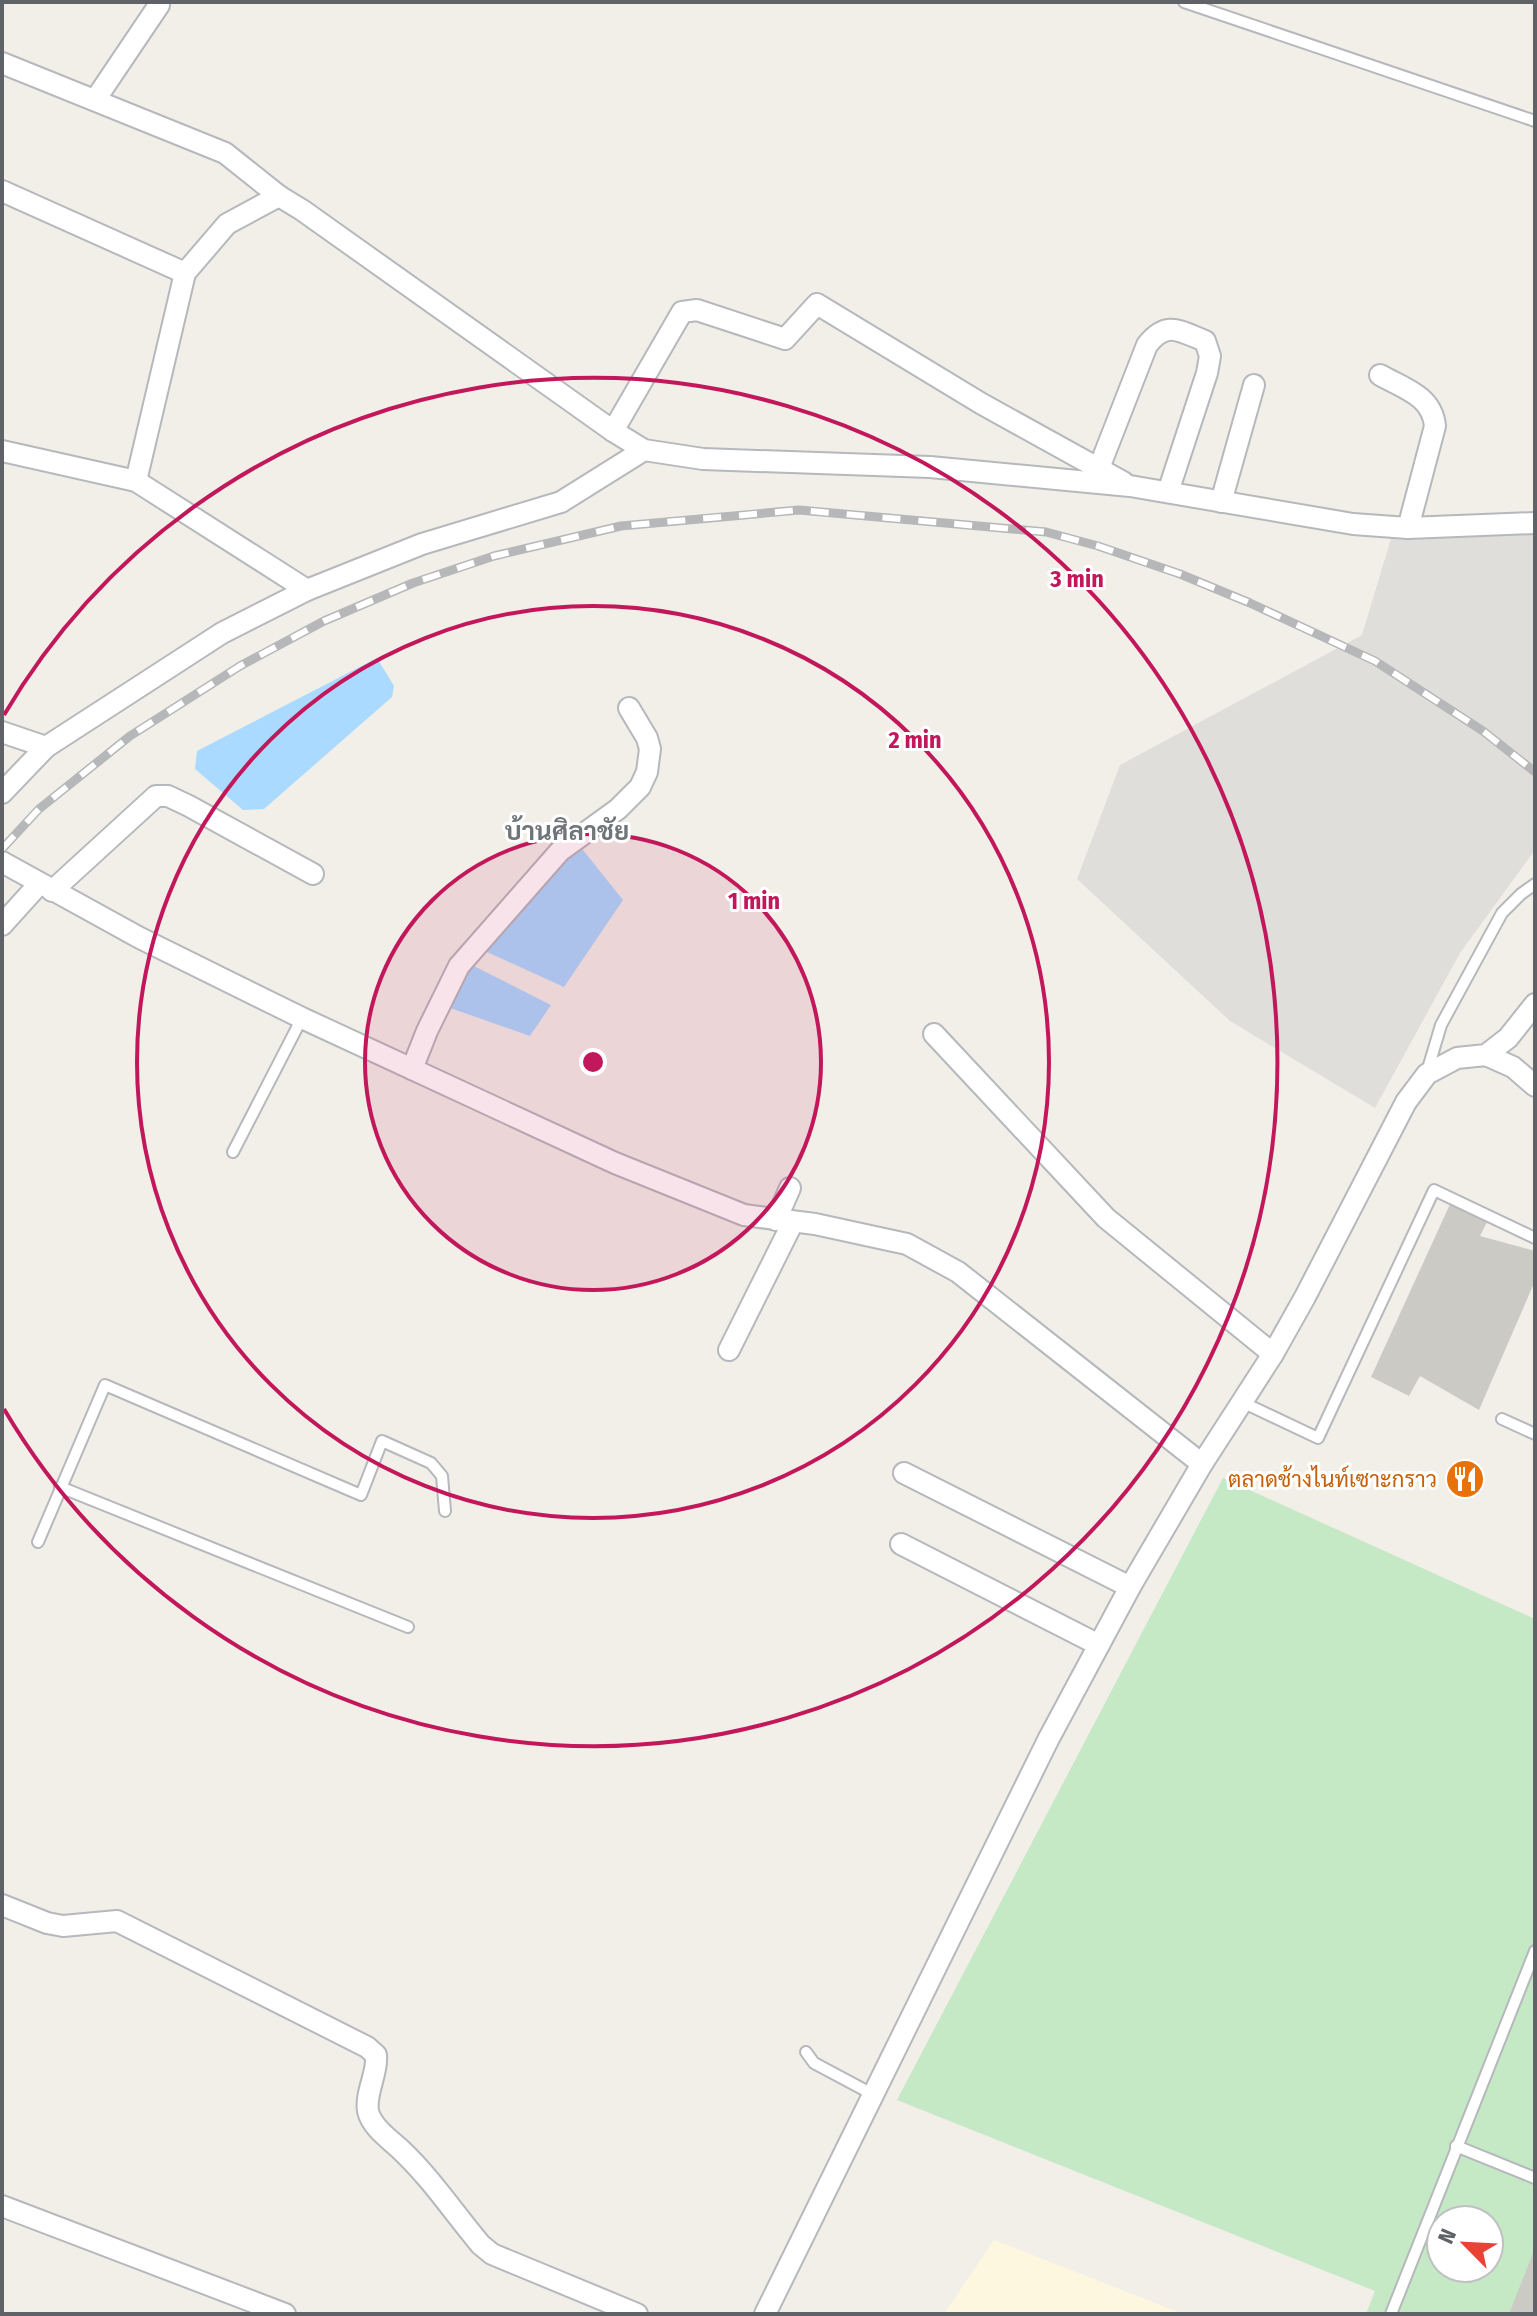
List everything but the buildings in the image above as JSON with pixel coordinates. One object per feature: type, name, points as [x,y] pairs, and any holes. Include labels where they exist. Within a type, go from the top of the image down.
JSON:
[{"type":"street","points":[[95,100],[159,5]]},
{"type":"street","points":[[2,63],[225,153],[279,196],[644,450],[703,459],[930,467],[1130,486],[1353,524],[1408,528],[1535,523]]},
{"type":"street","points":[[2,191],[185,273]]},
{"type":"street","points":[[136,481],[185,273],[227,224],[279,196]]},
{"type":"street","points":[[613,431],[682,312],[697,310],[785,339],[817,304],[982,404],[1130,486]]},
{"type":"street","points":[[1099,468],[1147,345],[1157,332],[1172,328],[1205,341],[1210,356],[1168,492]]},
{"type":"street","points":[[1380,375],[1425,400],[1434,411],[1435,426],[1408,528]]},
{"type":"street","points":[[1221,502],[1254,385]]},
{"type":"street","points":[[2,793],[46,747],[222,633],[307,590],[422,544],[561,502],[644,450]]},
{"type":"street","points":[[2,451],[136,481],[307,590]]},
{"type":"street","points":[[412,1069],[459,966],[560,851],[618,809],[640,787],[647,772],[650,749],[629,708]]},
{"type":"street","points":[[2,732],[46,747]]},
{"type":"street","points":[[2,925],[156,796],[168,796],[189,806],[313,874]]},
{"type":"street","points":[[2,862],[140,938],[302,1018],[615,1163],[744,1215],[815,1224],[907,1244],[958,1272],[1202,1464]]},
{"type":"street","points":[[1486,1055],[1521,1025],[1535,1004]]},
{"type":"street","points":[[934,1034],[1106,1218],[1273,1354]]},
{"type":"street","points":[[765,2314],[1048,1740],[1130,1587],[1202,1464],[1273,1354],[1350,1214],[1406,1102],[1427,1074],[1457,1058],[1486,1055],[1513,1067],[1535,1086]]},
{"type":"street","points":[[729,1350],[784,1221],[790,1188]]},
{"type":"street","points":[[904,1473],[1130,1587]]},
{"type":"street","points":[[901,1544],[1099,1645]]},
{"type":"street","points":[[2,1905],[55,1925],[117,1921],[367,2047],[376,2055],[378,2066],[368,2098],[368,2113],[376,2126],[426,2173],[481,2245],[492,2254],[637,2314]]},
{"type":"street","points":[[2,2206],[285,2314]]},
{"type":"lane","points":[[1184,2],[1535,121]]},
{"type":"lane","points":[[1427,1074],[1441,1025],[1502,913],[1535,884]]},
{"type":"lane","points":[[233,1152],[302,1018]]},
{"type":"lane","points":[[1242,1402],[1318,1438],[1434,1190],[1535,1238]]},
{"type":"lane","points":[[38,1542],[105,1385],[361,1495],[382,1441],[431,1463],[442,1476],[445,1511]]},
{"type":"lane","points":[[1502,1419],[1535,1434]]},
{"type":"lane","points":[[60,1487],[408,1627]]},
{"type":"lane","points":[[1391,2314],[1535,1951]]},
{"type":"lane","points":[[806,2052],[814,2063],[874,2095]]},
{"type":"lane","points":[[1456,2146],[1535,2178]]},
{"type":"shaded area","points":[[1393,532],[1535,533],[1535,850],[1460,953],[1375,1108],[1230,1021],[1077,879],[1120,765],[1362,635]]},
{"type":"shaded area","points":[[994,2240],[1183,2314],[944,2314]]},
{"type":"green space","points":[[1223,1478],[1535,1619],[1535,2314],[1366,2314],[1375,2291],[897,2100]]},
{"type":"water","points":[[377,658],[394,686],[392,697],[264,809],[243,810],[195,769],[197,751]]},
{"type":"water","points":[[579,845],[623,900],[564,987],[485,951],[554,855]]},
{"type":"water","points":[[460,959],[551,1005],[530,1036],[433,1002]]},
{"type":"railway","points":[[2,849],[39,809],[130,736],[240,666],[324,621],[413,583],[494,556],[621,526],[799,510],[1046,532],[1180,574],[1375,661],[1483,731],[1535,772]]},
{"type":"place","name":"ตลาดช้างไนท์เซาะกราว","points":[[1465,1479]]},
{"type":"district","name":"บ้านศิลาชัย","points":[[567,831]]}]
